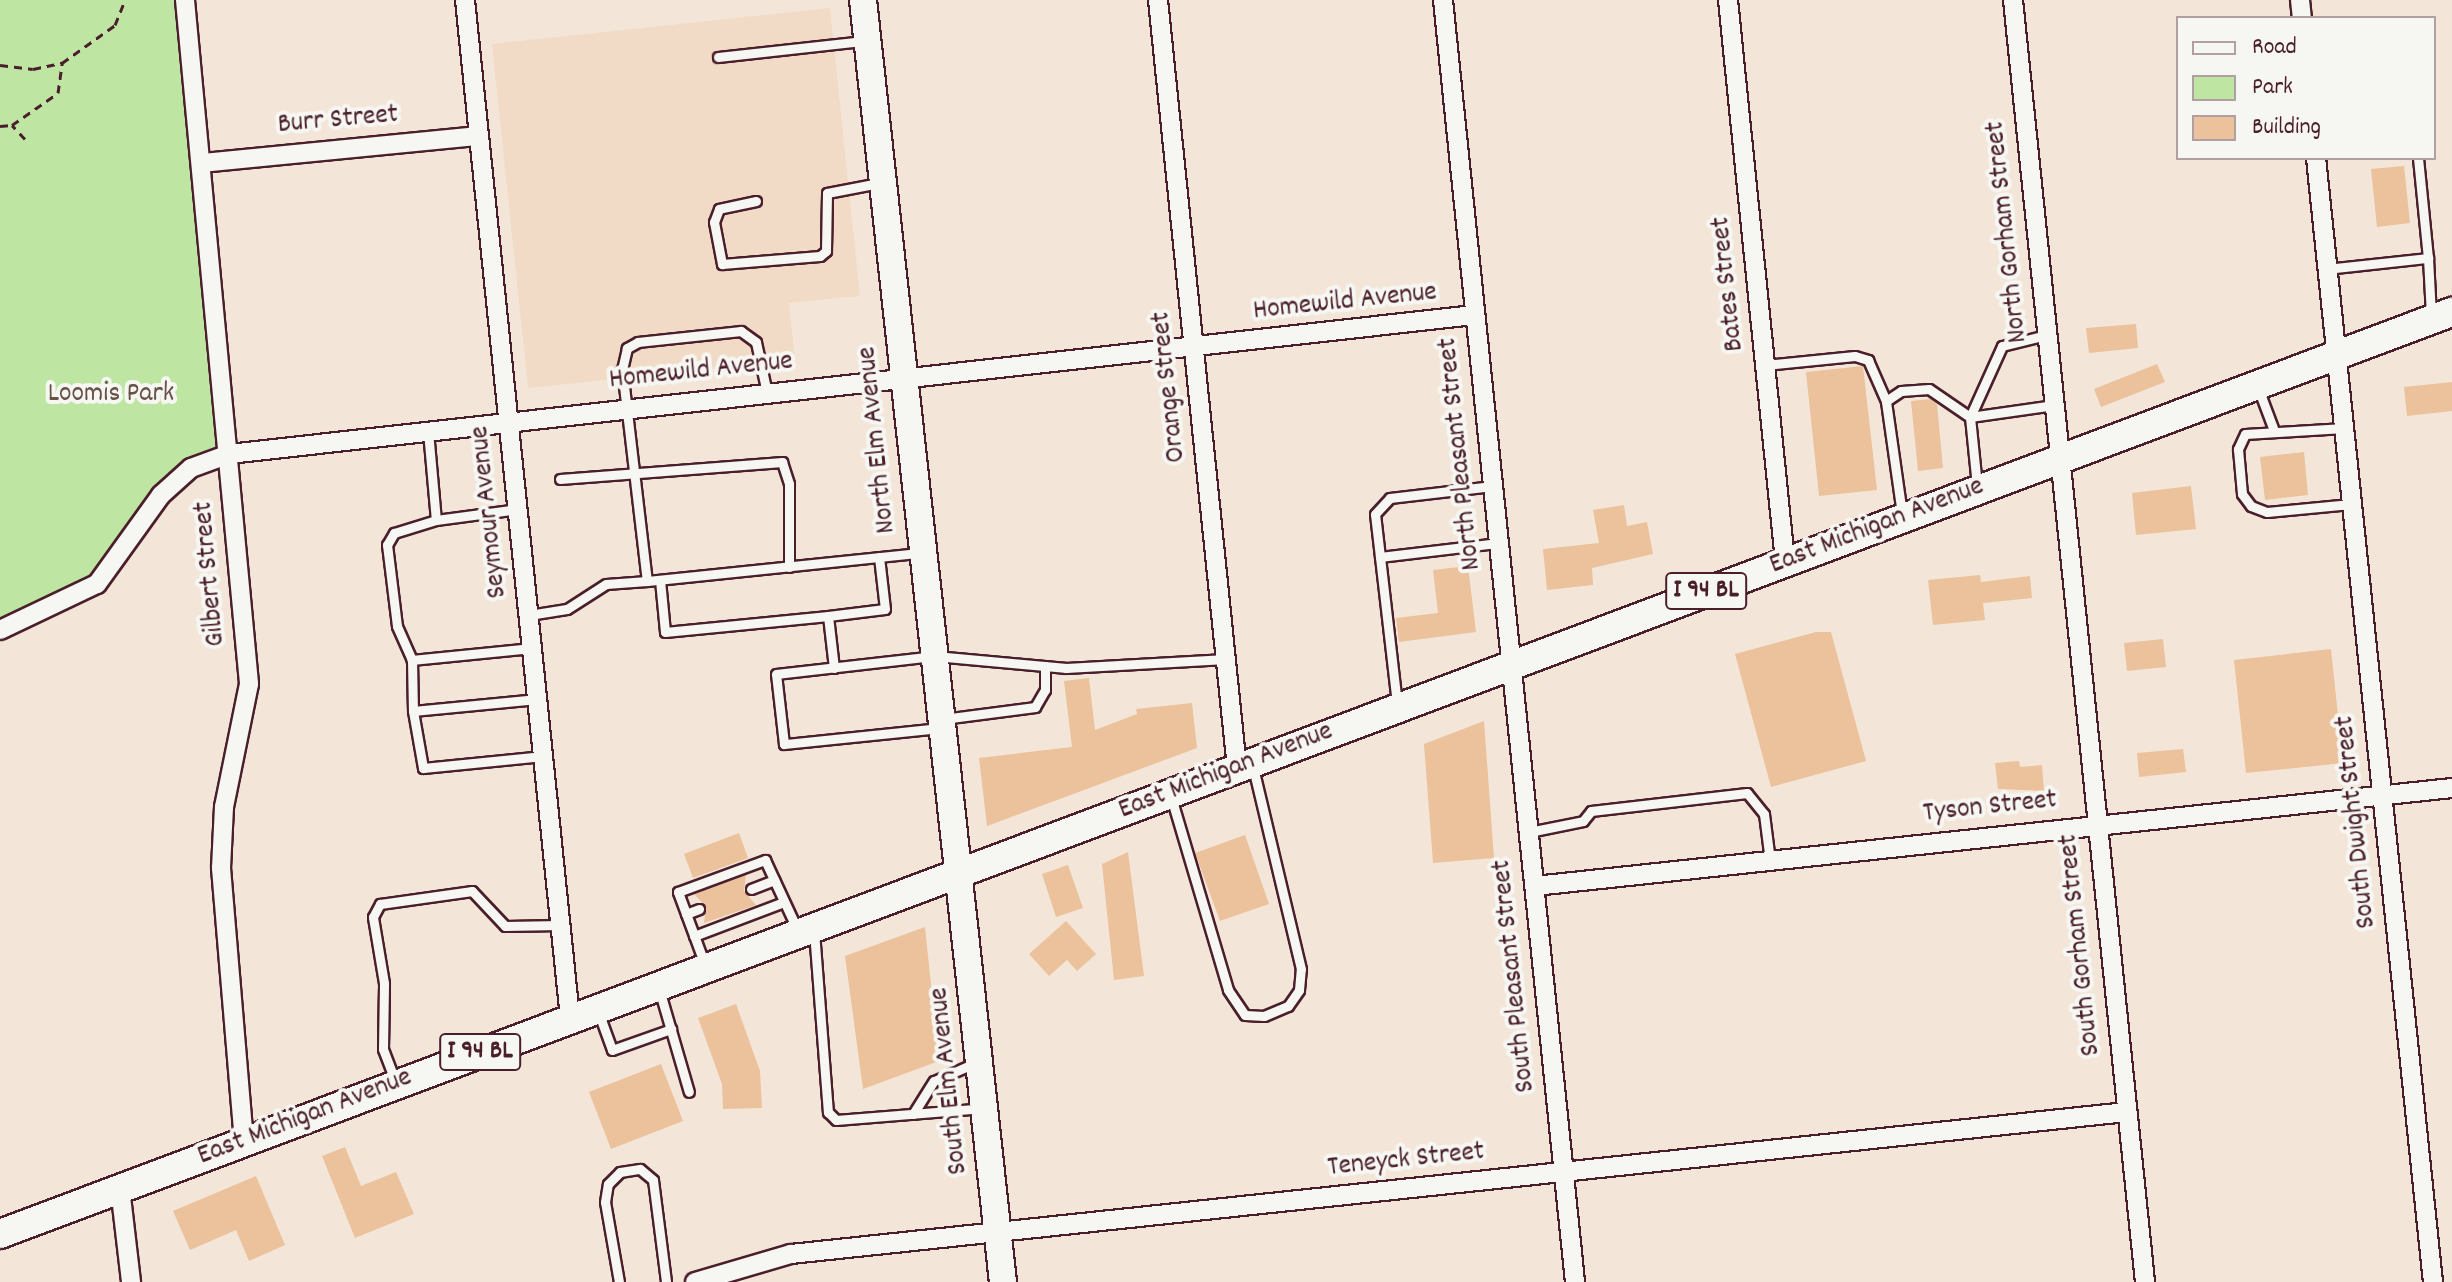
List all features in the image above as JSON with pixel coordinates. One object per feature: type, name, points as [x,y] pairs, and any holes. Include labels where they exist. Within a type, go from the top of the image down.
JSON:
[{"type":"main road","name":"East Michigan Avenue","points":[[0,1234],[2442,316]]},
{"type":"street","name":"Gilbert Street","points":[[185,0],[249,684],[224,807],[221,868],[244,1141]]},
{"type":"street","name":"Seymour Avenue","points":[[465,0],[570,1018]]},
{"type":"street","name":"North Elm Avenue","points":[[863,0],[960,873]]},
{"type":"street","name":"Orange Street","points":[[1158,0],[1226,659],[1245,765]]},
{"type":"street","name":"North Pleasant Street","points":[[1443,0],[1510,664]]},
{"type":"street","name":"Bates Street","points":[[1728,0],[1785,561]]},
{"type":"street","name":"North Gorham Street","points":[[2013,0],[2059,459]]},
{"type":"street","name":"Burr Street","points":[[202,163],[478,136]]},
{"type":"street","name":"South Dwight Street","points":[[2316,160],[2433,1282]]},
{"type":"street","name":"Homewild Avenue","points":[[0,630],[97,584],[161,495],[191,468],[229,454],[1475,315]]},
{"type":"street","name":"South Gorham Street","points":[[2059,459],[2145,1282]]},
{"type":"street","name":"South Pleasant Street","points":[[1510,664],[1575,1282]]},
{"type":"street","name":"Tyson Street","points":[[1535,886],[2452,788]]},
{"type":"street","name":"South Elm Avenue","points":[[960,873],[1003,1282]]},
{"type":"street","name":"Teneyck Street","points":[[695,1282],[791,1254],[999,1235],[2127,1112]]},
{"type":"street","points":[[120,1188],[131,1282]]},
{"type":"lane","points":[[718,57],[867,40]]},
{"type":"lane","points":[[2418,160],[2428,258],[2442,316]]},
{"type":"lane","points":[[756,201],[719,209],[714,222],[722,264],[820,256],[826,251],[827,193],[882,183]]},
{"type":"lane","points":[[2326,269],[2428,258]]},
{"type":"lane","points":[[647,581],[622,369],[627,348],[730,330],[756,342],[767,393]]},
{"type":"lane","points":[[1978,489],[1970,417],[2002,346],[2046,335]]},
{"type":"lane","points":[[1765,365],[1855,356],[1868,360],[1886,401],[1902,518]]},
{"type":"lane","points":[[2257,385],[2273,428]]},
{"type":"lane","points":[[1886,401],[1901,391],[1929,389],[1970,417],[2054,405]]},
{"type":"lane","points":[[2344,428],[2273,428],[2245,434],[2238,449],[2242,494],[2251,506],[2267,512],[2351,504]]},
{"type":"lane","points":[[428,431],[436,520]]},
{"type":"lane","points":[[560,479],[782,462],[789,484],[789,567]]},
{"type":"lane","points":[[1398,707],[1375,514],[1382,502],[1492,486]]},
{"type":"lane","points":[[518,509],[401,527],[387,545],[397,626],[412,660],[413,711],[423,768],[543,756]]},
{"type":"lane","points":[[1380,557],[1498,543]]},
{"type":"lane","points":[[529,615],[567,609],[606,584],[923,553]]},
{"type":"lane","points":[[660,580],[665,632],[828,616],[885,609],[879,557]]},
{"type":"lane","points":[[828,616],[834,668]]},
{"type":"lane","points":[[412,660],[532,648]]},
{"type":"lane","points":[[1045,666],[1043,700],[1035,707],[943,724],[784,744],[776,674],[935,656],[1045,666],[1226,659]]},
{"type":"lane","points":[[413,711],[537,699]]},
{"type":"lane","points":[[1170,793],[1228,990],[1245,1015],[1264,1016],[1288,1006],[1299,990],[1301,969],[1245,765]]},
{"type":"lane","points":[[1529,832],[1583,821],[1591,811],[1747,793],[1764,814],[1770,861]]},
{"type":"lane","points":[[706,968],[678,892],[765,860],[784,902],[806,930],[828,1112],[836,1120],[985,1108]]},
{"type":"lane","points":[[751,889],[774,880]]},
{"type":"lane","points":[[396,1084],[383,1049],[384,983],[373,917],[380,904],[472,891],[505,926],[561,925]]},
{"type":"lane","points":[[694,936],[784,902]]},
{"type":"lane","points":[[686,914],[699,909]]},
{"type":"lane","points":[[658,985],[689,1092]]},
{"type":"lane","points":[[597,1008],[612,1050],[671,1029]]},
{"type":"lane","points":[[913,1114],[934,1081],[980,1061]]},
{"type":"lane","points":[[619,1282],[605,1202],[608,1184],[620,1172],[640,1169],[653,1180],[666,1282]]},
{"type":"path","points":[[0,65],[33,69],[62,63],[115,25],[125,0]]},
{"type":"path","points":[[0,126],[12,125],[58,93],[62,63]]},
{"type":"path","points":[[12,125],[25,139]]},
{"type":"shaded area","points":[[830,8],[860,296],[789,303],[795,360],[528,388],[492,44]]},
{"type":"green space","name":"Loomis Park","points":[[0,0],[184,0],[229,454],[161,495],[62,605],[0,622]]},
{"type":"building","points":[[2404,166],[2410,223],[2377,227],[2371,169]]},
{"type":"building","points":[[2136,324],[2138,348],[2089,353],[2086,328]]},
{"type":"building","points":[[2157,364],[2165,382],[2101,407],[2094,389]]},
{"type":"building","points":[[1863,366],[1877,490],[1819,496],[1806,372]]},
{"type":"building","points":[[2452,382],[2452,411],[2407,416],[2404,387]]},
{"type":"building","points":[[1931,399],[1937,404],[1943,468],[1918,471],[1911,401]]},
{"type":"building","points":[[2304,452],[2308,495],[2265,500],[2260,457]]},
{"type":"building","points":[[2191,486],[2196,529],[2136,535],[2132,493]]},
{"type":"building","points":[[1624,505],[1627,526],[1647,522],[1653,554],[1592,568],[1593,585],[1547,590],[1543,549],[1599,543],[1593,510]]},
{"type":"building","points":[[1468,566],[1476,632],[1399,642],[1396,618],[1438,613],[1433,570]]},
{"type":"building","points":[[1980,575],[1981,582],[2030,576],[2032,598],[1983,603],[1985,620],[1933,625],[1928,580]]},
{"type":"building","points":[[1816,632],[1831,632],[1866,761],[1771,787],[1735,654]]},
{"type":"building","points":[[2163,639],[2166,667],[2127,671],[2124,643]]},
{"type":"building","points":[[2331,649],[2343,763],[2246,773],[2234,660]]},
{"type":"building","points":[[1089,678],[1095,730],[1137,714],[1136,709],[1192,703],[1197,748],[987,826],[979,758],[1072,747],[1064,681]]},
{"type":"building","points":[[1484,721],[1494,858],[1433,863],[1424,744]]},
{"type":"building","points":[[2183,749],[2186,772],[2139,777],[2137,753]]},
{"type":"building","points":[[2019,761],[2020,767],[2042,765],[2044,791],[1998,789],[1995,763]]},
{"type":"building","points":[[739,833],[748,858],[693,878],[684,854]]},
{"type":"building","points":[[1245,835],[1269,904],[1220,921],[1195,853]]},
{"type":"building","points":[[1128,852],[1144,976],[1114,980],[1102,864]]},
{"type":"building","points":[[1068,865],[1083,908],[1056,917],[1042,874]]},
{"type":"building","points":[[746,875],[744,891],[756,905],[704,923],[706,907],[694,894]]},
{"type":"building","points":[[1066,921],[1096,954],[1077,971],[1067,960],[1049,976],[1029,954]]},
{"type":"building","points":[[925,927],[939,1061],[863,1089],[845,956]]},
{"type":"building","points":[[736,1004],[760,1071],[762,1108],[723,1109],[722,1084],[698,1018]]},
{"type":"building","points":[[661,1064],[683,1121],[611,1149],[589,1092]]},
{"type":"building","points":[[345,1147],[361,1186],[396,1172],[414,1214],[355,1238],[322,1156]]},
{"type":"building","points":[[256,1176],[285,1245],[249,1261],[236,1230],[190,1250],[173,1211]]}]
